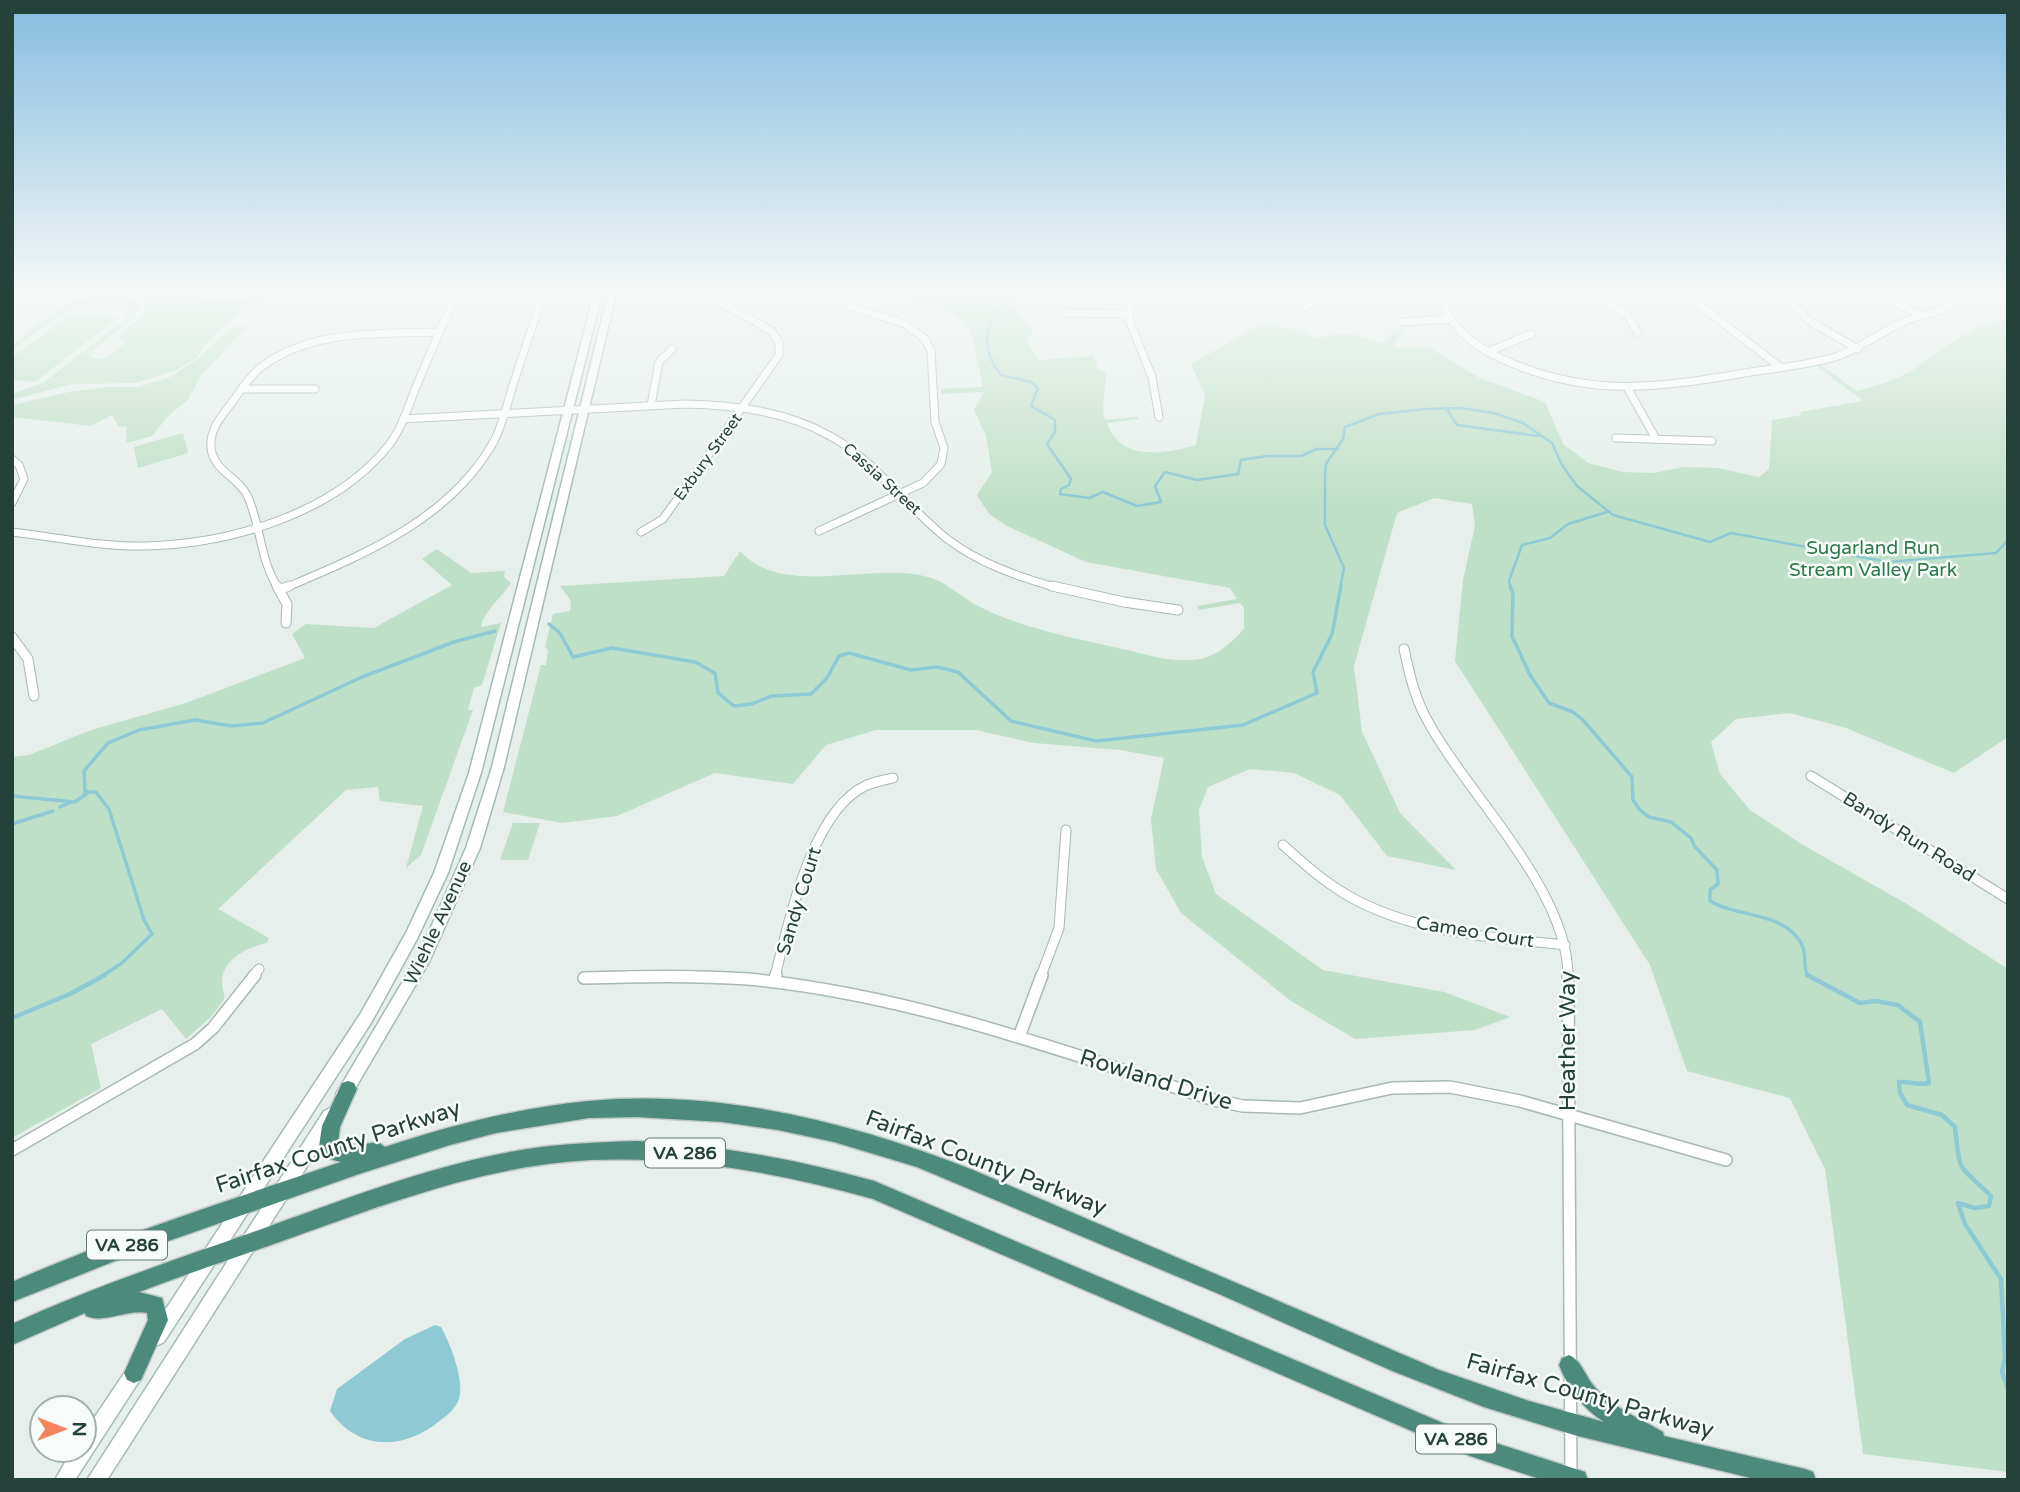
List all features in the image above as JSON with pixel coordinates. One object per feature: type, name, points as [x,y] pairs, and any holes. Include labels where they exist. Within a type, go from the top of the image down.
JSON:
[{"type":"highway","points":[[348,1088],[328,1135],[328,1147],[332,1152],[358,1154],[414,1146]]},
{"type":"highway","name":"Fairfax County Parkway","points":[[12,1293],[116,1250],[414,1146],[473,1130],[533,1118],[622,1109],[738,1115],[865,1141],[934,1166],[1256,1300],[1438,1380],[1502,1403],[1570,1423],[1805,1480]]},
{"type":"highway","name":"VA 286","points":[[21,1331],[211,1255],[415,1185],[523,1159],[617,1149],[666,1151],[757,1160],[815,1171],[874,1190],[1470,1445],[1574,1479]]},
{"type":"highway","points":[[21,1331],[121,1303],[143,1302],[155,1305],[158,1320],[134,1373]]},
{"type":"highway","points":[[1569,1365],[1579,1387],[1591,1402],[1665,1447]]},
{"type":"main road","name":"Wiehle Avenue","points":[[98,1428],[366,1018],[428,902],[449,855],[469,795],[580,364]]},
{"type":"main road","name":"Wiehle Avenue","points":[[96,1480],[401,1001],[458,884],[486,809],[595,364]]},
{"type":"main road","name":"Wiehle Avenue","points":[[64,1480],[74,1464]]},
{"type":"street","points":[[266,364],[218,420],[210,446],[215,462],[243,488],[269,571],[290,610],[286,623]]},
{"type":"street","points":[[12,532],[143,546],[189,542],[256,526],[294,512],[348,482],[379,456],[397,433],[426,364]]},
{"type":"street","points":[[279,590],[374,547],[435,508],[479,464],[495,438],[520,364]]},
{"type":"street","points":[[651,405],[659,364]]},
{"type":"street","name":"Exbury Street","points":[[641,532],[663,519],[775,364]]},
{"type":"street","points":[[819,531],[901,495],[931,477],[944,456],[943,441],[935,422],[930,364]]},
{"type":"street","points":[[1147,364],[1159,417]]},
{"type":"street","points":[[1511,364],[1555,379],[1628,389],[1661,388],[1798,364]]},
{"type":"street","points":[[1776,364],[1780,367]]},
{"type":"street","points":[[242,389],[315,389]]},
{"type":"street","points":[[1628,389],[1656,439]]},
{"type":"street","name":"Cassia Street","points":[[403,419],[651,405],[705,404],[744,407],[800,421],[831,436],[856,453],[951,541],[976,557],[1067,589],[1125,603],[1178,610]]},
{"type":"street","points":[[1616,438],[1712,441]]},
{"type":"street","points":[[12,460],[19,465],[24,479],[12,503]]},
{"type":"street","points":[[12,637],[28,659],[34,696]]},
{"type":"street","name":"Heather Way","points":[[1404,649],[1411,682],[1425,716],[1542,891],[1565,945],[1569,983],[1569,1365],[1574,1479]]},
{"type":"street","name":"Bandy Run Road","points":[[1811,776],[2008,899]]},
{"type":"street","name":"Sandy Court","points":[[774,981],[810,856],[827,824],[861,787],[871,782],[893,778]]},
{"type":"street","points":[[1019,1037],[1059,928],[1066,830]]},
{"type":"street","name":"Cameo Court","points":[[1283,845],[1338,891],[1388,915],[1440,930],[1565,945]]},
{"type":"street","points":[[12,1150],[195,1044],[213,1028],[258,969]]},
{"type":"street","name":"Rowland Drive","points":[[584,978],[676,974],[774,981],[874,998],[1019,1037],[1214,1100],[1242,1106],[1300,1108],[1392,1088],[1429,1086],[1481,1091],[1726,1160]]},
{"type":"green space","points":[[12,364],[59,364],[35,382],[12,380]]},
{"type":"green space","points":[[68,364],[187,364],[176,370],[135,383],[72,384],[12,400],[12,394],[43,383]]},
{"type":"green space","points":[[190,364],[212,364],[202,374],[188,400],[169,415],[152,436],[126,443],[127,426],[119,427],[112,415],[91,426],[12,417],[12,405],[69,392],[105,387],[137,387],[168,378]]},
{"type":"green space","name":"Sugarland Run Stream Valley Park","points":[[978,364],[1096,364],[1098,370],[1105,372],[1105,420],[1138,417],[1107,423],[1113,436],[1133,449],[1158,452],[1196,445],[1205,395],[1192,364],[1456,364],[1480,378],[1545,402],[1563,444],[1588,463],[1623,472],[1654,473],[1683,467],[1717,468],[1759,477],[1769,469],[1772,420],[1802,415],[1800,412],[1863,401],[1815,365],[1821,365],[1857,391],[1887,382],[1921,364],[2008,364],[2008,737],[1954,773],[1846,728],[1790,713],[1736,719],[1711,742],[1720,774],[1750,810],[1803,845],[1907,904],[2008,969],[2008,1472],[1863,1454],[1825,1169],[1790,1098],[1687,1071],[1650,965],[1455,661],[1463,580],[1475,526],[1472,504],[1434,498],[1397,513],[1354,666],[1362,732],[1400,813],[1456,870],[1387,856],[1340,795],[1294,773],[1250,769],[1208,787],[1199,810],[1202,857],[1216,894],[1323,970],[1444,992],[1510,1017],[1475,1030],[1355,1039],[1291,1001],[1181,913],[1156,869],[1151,819],[1164,758],[1120,750],[1034,743],[976,730],[876,730],[826,745],[793,784],[715,773],[617,816],[562,823],[503,812],[541,665],[546,665],[548,650],[545,647],[553,614],[570,611],[571,601],[560,586],[724,576],[740,551],[759,566],[781,574],[832,576],[886,573],[911,574],[934,579],[980,607],[1014,621],[1068,637],[1165,659],[1191,660],[1207,657],[1227,646],[1244,629],[1244,608],[1240,603],[1199,610],[1197,606],[1237,599],[1230,588],[1086,562],[1007,526],[989,514],[977,495],[992,472],[986,436],[974,410],[984,392],[941,394],[941,389],[983,387]]},
{"type":"green space","points":[[183,433],[188,453],[138,468],[134,447]]},
{"type":"green space","points":[[437,549],[471,573],[505,571],[504,577],[511,583],[489,610],[481,627],[501,623],[482,685],[474,688],[468,710],[473,710],[421,855],[406,868],[423,806],[380,801],[378,787],[346,790],[218,909],[269,938],[267,943],[237,955],[226,967],[222,982],[224,999],[211,1017],[186,1039],[162,1009],[91,1044],[101,1088],[12,1138],[12,757],[29,755],[91,730],[186,703],[305,658],[292,634],[306,624],[374,628],[452,585],[422,559]]},
{"type":"green space","points":[[513,823],[540,823],[528,860],[500,860]]},
{"type":"water","points":[[435,1325],[441,1327],[445,1334],[460,1382],[459,1399],[451,1411],[419,1434],[391,1442],[365,1439],[340,1423],[330,1411],[337,1389],[405,1339]]},
{"type":"waterway","points":[[993,364],[1001,375],[1031,382],[1038,388],[1031,406],[1055,420],[1055,432],[1047,444],[1071,479],[1069,485],[1061,489],[1060,494],[1089,498],[1103,492],[1137,506],[1161,502],[1155,486],[1165,472],[1197,480],[1238,474],[1241,460],[1267,456],[1301,456],[1317,449],[1336,449]]},
{"type":"waterway","points":[[1336,449],[1343,439],[1345,427],[1379,414],[1446,408]]},
{"type":"waterway","points":[[1446,408],[1457,425],[1538,436]]},
{"type":"waterway","points":[[1446,408],[1494,413],[1523,423],[1552,443],[1562,465],[1577,486],[1613,515],[1710,542],[1731,533],[1888,562],[1996,553],[2008,540]]},
{"type":"waterway","points":[[1336,449],[1326,464],[1325,525],[1344,568],[1340,588]]},
{"type":"waterway","points":[[1511,588],[1509,581],[1522,545],[1550,538],[1568,524],[1607,512]]},
{"type":"waterway","points":[[549,624],[560,633],[573,657],[612,648],[695,662],[715,673],[718,693],[734,706],[752,704],[771,696],[811,694],[827,678],[839,656],[849,653],[911,670],[937,667],[958,672],[1011,721],[1096,741],[1243,725],[1317,693],[1313,672],[1332,634],[1341,586]]},
{"type":"waterway","points":[[1510,586],[1513,594],[1512,636],[1530,675],[1549,703],[1573,712],[1583,720],[1632,777],[1633,800],[1640,810],[1649,817],[1671,822],[1691,838],[1695,847],[1717,870],[1718,884],[1710,890],[1710,901],[1784,926],[1802,945],[1808,975]]},
{"type":"waterway","points":[[89,792],[85,792],[84,771],[108,743],[139,730],[195,720],[231,726],[263,723],[362,677],[454,642],[495,631]]},
{"type":"waterway","points":[[12,796],[75,802],[89,792]]},
{"type":"waterway","points":[[89,792],[96,792],[109,809],[144,920],[152,934],[122,963],[102,976]]},
{"type":"waterway","points":[[60,807],[71,802]]},
{"type":"waterway","points":[[12,824],[53,811]]},
{"type":"waterway","points":[[12,1018],[70,994],[105,975]]},
{"type":"waterway","points":[[1808,975],[1860,1003],[1876,1001],[1898,1005],[1920,1022],[1929,1083],[1899,1082],[1900,1093],[1907,1105],[1942,1115],[1955,1127],[1962,1168],[1991,1196],[1989,1206],[1975,1208],[1958,1203],[1965,1224],[2001,1279],[2005,1357],[2002,1372],[2008,1389]]}]
